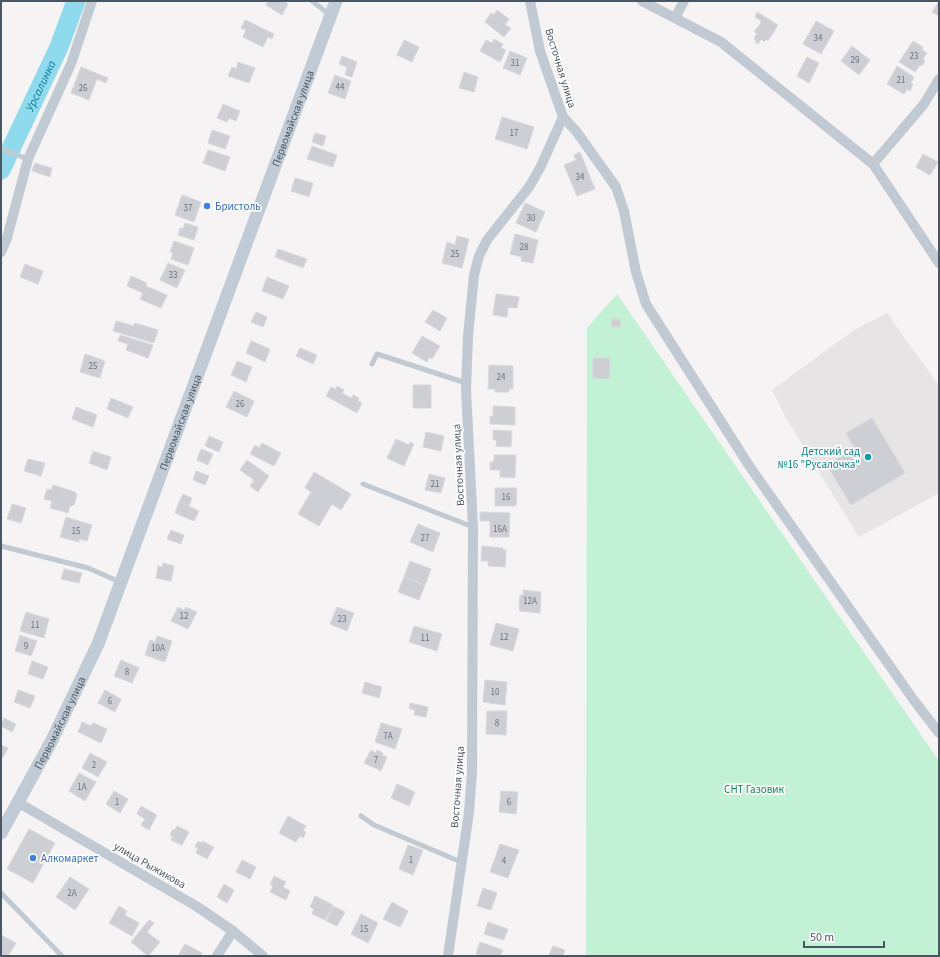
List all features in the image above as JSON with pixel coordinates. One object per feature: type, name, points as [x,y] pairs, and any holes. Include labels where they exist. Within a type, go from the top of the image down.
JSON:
[{"type":"main road","name":"Первомайская улица","points":[[1,833],[51,742],[98,644],[336,1]]},
{"type":"street","points":[[1,252],[7,238],[28,159],[71,64],[92,1]]},
{"type":"street","name":"Восточная улица","points":[[448,956],[462,862],[472,772],[473,527],[466,383],[468,336],[474,275],[479,256],[487,240],[529,187],[540,168],[563,117],[540,51],[530,1]]},
{"type":"street","points":[[642,1],[721,42],[873,164],[939,263]]},
{"type":"street","points":[[675,18],[684,1]]},
{"type":"street","points":[[873,164],[924,104],[939,79]]},
{"type":"street","points":[[563,117],[576,131],[616,187],[624,210],[636,272],[646,304],[750,467],[913,699],[939,733]]},
{"type":"street","name":"улица Рыжикова","points":[[19,802],[196,906],[232,931],[263,956]]},
{"type":"street","points":[[217,956],[232,931]]},
{"type":"lane","points":[[312,1],[331,16]]},
{"type":"lane","points":[[1,149],[28,159]]},
{"type":"lane","points":[[372,364],[376,354],[466,383]]},
{"type":"lane","points":[[363,484],[473,527]]},
{"type":"lane","points":[[1,546],[88,568],[121,582]]},
{"type":"lane","points":[[361,816],[374,825],[462,862]]},
{"type":"lane","points":[[1,893],[62,956]]},
{"type":"shaded area","points":[[887,313],[939,386],[939,493],[859,537],[786,418],[772,390],[854,330]]},
{"type":"green space","name":"СНТ Газовик","points":[[617,294],[939,761],[939,956],[586,956],[587,328]]},
{"type":"building","points":[[268,1],[283,1],[288,4],[282,15],[266,5]]},
{"type":"building","points":[[939,1],[939,16],[932,12]]},
{"type":"building","points":[[497,10],[509,19],[505,25],[511,28],[504,37],[485,22],[491,13],[494,15]]},
{"type":"building","points":[[757,12],[778,25],[768,41],[766,39],[764,42],[761,39],[758,44],[754,39],[757,33],[754,32],[761,23],[760,20],[755,17]]},
{"type":"building","points":[[245,20],[274,34],[272,39],[268,37],[263,47],[243,37],[246,30],[241,28]]},
{"type":"building","points":[[816,21],[834,31],[821,54],[803,44]]},
{"type":"building","points":[[494,39],[503,44],[501,48],[506,50],[500,62],[480,51],[486,40],[492,43]]},
{"type":"building","points":[[404,40],[419,47],[412,62],[397,55]]},
{"type":"building","points":[[913,41],[923,47],[922,50],[927,53],[923,59],[925,61],[922,66],[920,65],[915,72],[899,62]]},
{"type":"building","points":[[852,46],[870,60],[859,75],[841,61]]},
{"type":"building","points":[[510,51],[527,58],[520,75],[503,68]]},
{"type":"building","points":[[342,56],[357,62],[352,77],[345,75],[347,67],[339,64]]},
{"type":"building","points":[[807,57],[819,63],[809,83],[797,76]]},
{"type":"building","points":[[238,62],[255,68],[249,83],[228,76],[232,67],[236,69]]},
{"type":"building","points":[[897,66],[914,77],[911,83],[913,84],[910,91],[907,89],[904,94],[887,84]]},
{"type":"building","points":[[81,67],[108,78],[106,83],[97,79],[89,100],[71,93]]},
{"type":"building","points":[[464,72],[478,77],[474,92],[459,88]]},
{"type":"building","points":[[335,75],[351,81],[345,99],[328,93]]},
{"type":"building","points":[[223,104],[240,111],[236,121],[229,118],[227,122],[217,118]]},
{"type":"building","points":[[502,117],[534,127],[527,149],[495,139]]},
{"type":"building","points":[[212,130],[230,136],[225,149],[208,143]]},
{"type":"building","points":[[315,133],[326,136],[323,146],[312,142]]},
{"type":"building","points":[[312,146],[337,155],[333,167],[307,159]]},
{"type":"building","points":[[208,150],[230,157],[225,171],[203,163]]},
{"type":"building","points":[[580,152],[595,189],[577,196],[564,165],[576,160],[574,155]]},
{"type":"building","points":[[923,154],[938,162],[930,175],[916,167]]},
{"type":"building","points":[[35,163],[52,168],[50,177],[32,171]]},
{"type":"building","points":[[295,178],[313,183],[309,197],[291,191]]},
{"type":"building","points":[[182,195],[201,202],[194,222],[175,215]]},
{"type":"building","points":[[525,203],[545,212],[536,232],[516,223]]},
{"type":"building","points":[[185,223],[198,227],[194,240],[178,235],[180,228],[183,229]]},
{"type":"building","points":[[515,234],[538,240],[533,263],[521,261],[522,257],[510,254]]},
{"type":"building","points":[[457,236],[469,239],[462,268],[442,263],[447,242],[455,245]]},
{"type":"building","points":[[174,241],[194,248],[188,265],[171,259],[173,253],[170,252]]},
{"type":"building","points":[[278,249],[307,259],[303,268],[275,257]]},
{"type":"building","points":[[168,263],[185,270],[177,288],[160,280]]},
{"type":"building","points":[[25,264],[43,271],[38,284],[20,277]]},
{"type":"building","points":[[131,276],[147,283],[146,286],[167,295],[161,308],[140,299],[143,293],[127,286]]},
{"type":"building","points":[[267,277],[289,286],[283,299],[262,291]]},
{"type":"building","points":[[496,294],[519,297],[517,308],[508,307],[507,317],[493,315]]},
{"type":"building","points":[[433,310],[447,318],[440,331],[425,322]]},
{"type":"building","points":[[256,312],[267,317],[263,327],[251,322]]},
{"type":"building","points":[[611,319],[620,319],[621,327],[612,327]]},
{"type":"building","points":[[116,321],[134,326],[135,323],[158,330],[154,343],[113,331]]},
{"type":"building","points":[[120,335],[153,345],[148,358],[126,350],[128,344],[118,341]]},
{"type":"building","points":[[422,336],[440,346],[432,359],[429,357],[427,362],[412,353]]},
{"type":"building","points":[[251,341],[270,349],[265,362],[246,353]]},
{"type":"building","points":[[300,348],[317,355],[313,364],[296,356]]},
{"type":"building","points":[[85,354],[105,361],[100,378],[80,372]]},
{"type":"building","points":[[593,358],[610,358],[609,379],[593,378]]},
{"type":"building","points":[[237,361],[252,367],[246,382],[231,375]]},
{"type":"building","points":[[489,365],[513,366],[513,389],[509,389],[509,392],[495,392],[495,389],[488,389]]},
{"type":"building","points":[[413,385],[431,385],[431,408],[413,408]]},
{"type":"building","points":[[337,386],[344,390],[342,393],[351,398],[353,395],[359,398],[358,401],[362,403],[357,413],[326,396],[331,387],[336,389]]},
{"type":"building","points":[[234,391],[254,401],[247,417],[226,407]]},
{"type":"building","points":[[111,398],[133,407],[128,418],[107,409]]},
{"type":"building","points":[[493,406],[515,407],[515,425],[490,424],[490,416],[493,416]]},
{"type":"building","points":[[76,407],[97,415],[93,427],[72,419]]},
{"type":"building","name":"Детский сад №16 \"Русалочка\"","points":[[872,418],[905,473],[851,505],[827,465],[855,448],[846,433]]},
{"type":"building","points":[[493,430],[512,431],[511,447],[496,446],[497,440],[493,440]]},
{"type":"building","points":[[426,432],[444,436],[441,451],[423,447]]},
{"type":"building","points":[[209,436],[223,442],[219,452],[205,446]]},
{"type":"building","points":[[396,439],[409,445],[410,442],[414,444],[404,466],[387,458]]},
{"type":"building","points":[[262,443],[281,453],[274,466],[250,454],[255,445],[259,448]]},
{"type":"building","points":[[201,449],[213,454],[208,465],[197,460]]},
{"type":"building","points":[[93,451],[111,457],[107,470],[89,463]]},
{"type":"building","points":[[494,455],[516,455],[515,478],[500,477],[500,470],[490,470],[490,462],[494,462]]},
{"type":"building","points":[[28,459],[45,463],[41,476],[24,471]]},
{"type":"building","points":[[247,460],[269,476],[258,492],[250,486],[254,480],[240,470]]},
{"type":"building","points":[[196,471],[209,476],[205,485],[193,480]]},
{"type":"building","points":[[314,472],[351,494],[341,510],[332,504],[319,526],[298,514],[311,492],[305,488]]},
{"type":"building","points":[[429,474],[445,478],[441,493],[425,490]]},
{"type":"building","points":[[53,485],[75,492],[77,495],[74,505],[70,506],[68,513],[50,508],[52,501],[44,499],[47,489],[51,490]]},
{"type":"building","points":[[495,488],[517,488],[516,506],[495,506]]},
{"type":"building","points":[[183,494],[192,498],[189,506],[179,502]]},
{"type":"building","points":[[179,502],[199,511],[194,521],[175,513]]},
{"type":"building","points":[[12,504],[26,508],[21,523],[7,519]]},
{"type":"building","points":[[480,512],[510,513],[509,537],[490,537],[490,521],[480,521]]},
{"type":"building","points":[[66,517],[92,525],[87,541],[79,539],[79,542],[60,537]]},
{"type":"building","points":[[418,524],[440,533],[433,552],[410,542]]},
{"type":"building","points":[[171,530],[184,535],[181,544],[167,539]]},
{"type":"building","points":[[482,546],[503,548],[503,550],[506,550],[505,567],[488,566],[488,561],[481,561]]},
{"type":"building","points":[[410,561],[431,569],[425,585],[404,577]]},
{"type":"building","points":[[163,563],[174,566],[171,581],[156,578],[158,566],[162,567]]},
{"type":"building","points":[[64,569],[82,573],[79,583],[61,579]]},
{"type":"building","points":[[404,577],[425,585],[419,600],[398,592]]},
{"type":"building","points":[[523,590],[541,592],[540,613],[520,611],[520,595],[523,595]]},
{"type":"building","points":[[178,607],[184,610],[186,607],[197,612],[188,629],[171,621]]},
{"type":"building","points":[[337,607],[354,613],[347,631],[330,624]]},
{"type":"building","points":[[26,612],[49,619],[44,638],[20,631]]},
{"type":"building","points":[[496,623],[519,629],[513,651],[490,645]]},
{"type":"building","points":[[414,626],[442,634],[437,651],[409,642]]},
{"type":"building","points":[[20,635],[37,641],[31,656],[15,651]]},
{"type":"building","points":[[157,636],[172,641],[165,662],[145,655],[150,640],[155,642]]},
{"type":"building","points":[[121,660],[139,668],[132,683],[114,676]]},
{"type":"building","points":[[32,661],[48,667],[43,679],[28,674]]},
{"type":"building","points":[[485,680],[507,682],[505,705],[483,702]]},
{"type":"building","points":[[365,682],[382,687],[379,698],[362,693]]},
{"type":"building","points":[[18,690],[35,696],[30,708],[14,702]]},
{"type":"building","points":[[105,690],[121,699],[115,712],[98,703]]},
{"type":"building","points":[[410,703],[428,707],[426,717],[414,715],[415,710],[409,708]]},
{"type":"building","points":[[487,711],[507,711],[506,735],[486,734]]},
{"type":"building","points":[[4,718],[16,724],[12,732],[1,726]]},
{"type":"building","points":[[82,722],[91,726],[93,723],[107,729],[101,743],[78,732]]},
{"type":"building","points":[[381,723],[402,729],[395,749],[375,742]]},
{"type":"building","points":[[1,745],[8,748],[3,757],[1,756]]},
{"type":"building","points":[[371,750],[376,753],[377,750],[383,753],[382,755],[387,757],[381,771],[364,763]]},
{"type":"building","points":[[90,753],[107,762],[98,777],[82,768]]},
{"type":"building","points":[[79,773],[96,782],[85,801],[69,791]]},
{"type":"building","points":[[397,784],[415,792],[409,806],[391,798]]},
{"type":"building","points":[[114,791],[128,799],[120,813],[106,804]]},
{"type":"building","points":[[501,791],[518,792],[516,814],[499,812]]},
{"type":"building","points":[[141,806],[157,815],[149,830],[141,825],[145,819],[137,814]]},
{"type":"building","points":[[288,816],[306,826],[303,831],[306,832],[303,838],[300,836],[296,842],[279,833]]},
{"type":"building","points":[[177,826],[189,832],[182,845],[171,840],[173,836],[170,835],[173,829],[175,830]]},
{"type":"building","points":[[29,829],[55,843],[33,883],[7,869]]},
{"type":"building","points":[[198,841],[201,843],[202,841],[214,847],[207,859],[196,853],[198,848],[195,847]]},
{"type":"building","points":[[500,844],[519,850],[508,878],[490,872]]},
{"type":"building","points":[[408,845],[423,850],[413,875],[399,869]]},
{"type":"building","points":[[242,860],[256,867],[250,879],[236,872]]},
{"type":"building","points":[[274,876],[286,882],[283,887],[290,891],[286,900],[270,892],[273,886],[270,884]]},
{"type":"building","points":[[70,877],[89,889],[75,910],[56,897]]},
{"type":"building","points":[[224,884],[234,890],[227,903],[217,897]]},
{"type":"building","points":[[483,888],[497,893],[491,910],[477,906]]},
{"type":"building","points":[[315,896],[333,905],[325,920],[312,914],[314,909],[310,907]]},
{"type":"building","points":[[392,902],[408,911],[400,927],[383,919]]},
{"type":"building","points":[[119,906],[127,911],[125,915],[139,923],[132,936],[109,923]]},
{"type":"building","points":[[333,906],[345,912],[337,926],[326,921]]},
{"type":"building","points":[[361,914],[378,923],[368,943],[351,934]]},
{"type":"building","points":[[149,920],[154,923],[147,932],[160,942],[148,956],[131,942]]},
{"type":"building","points":[[488,922],[508,929],[504,940],[484,934]]},
{"type":"building","points":[[1,935],[16,943],[8,956],[1,956]]},
{"type":"building","points":[[480,942],[503,950],[500,956],[482,956],[476,954]]},
{"type":"building","points":[[185,944],[202,953],[200,956],[178,956]]},
{"type":"building","points":[[553,946],[565,950],[563,956],[549,955]]},
{"type":"waterway","name":"Урсалинка","points":[[1,170],[59,47],[76,1]]},
{"type":"place","name":"Бристоль","points":[[207,206]]},
{"type":"place","name":"Детский сад №16 \"Русалочка\"","points":[[868,457]]},
{"type":"place","name":"Алкомаркет","points":[[33,858]]}]
